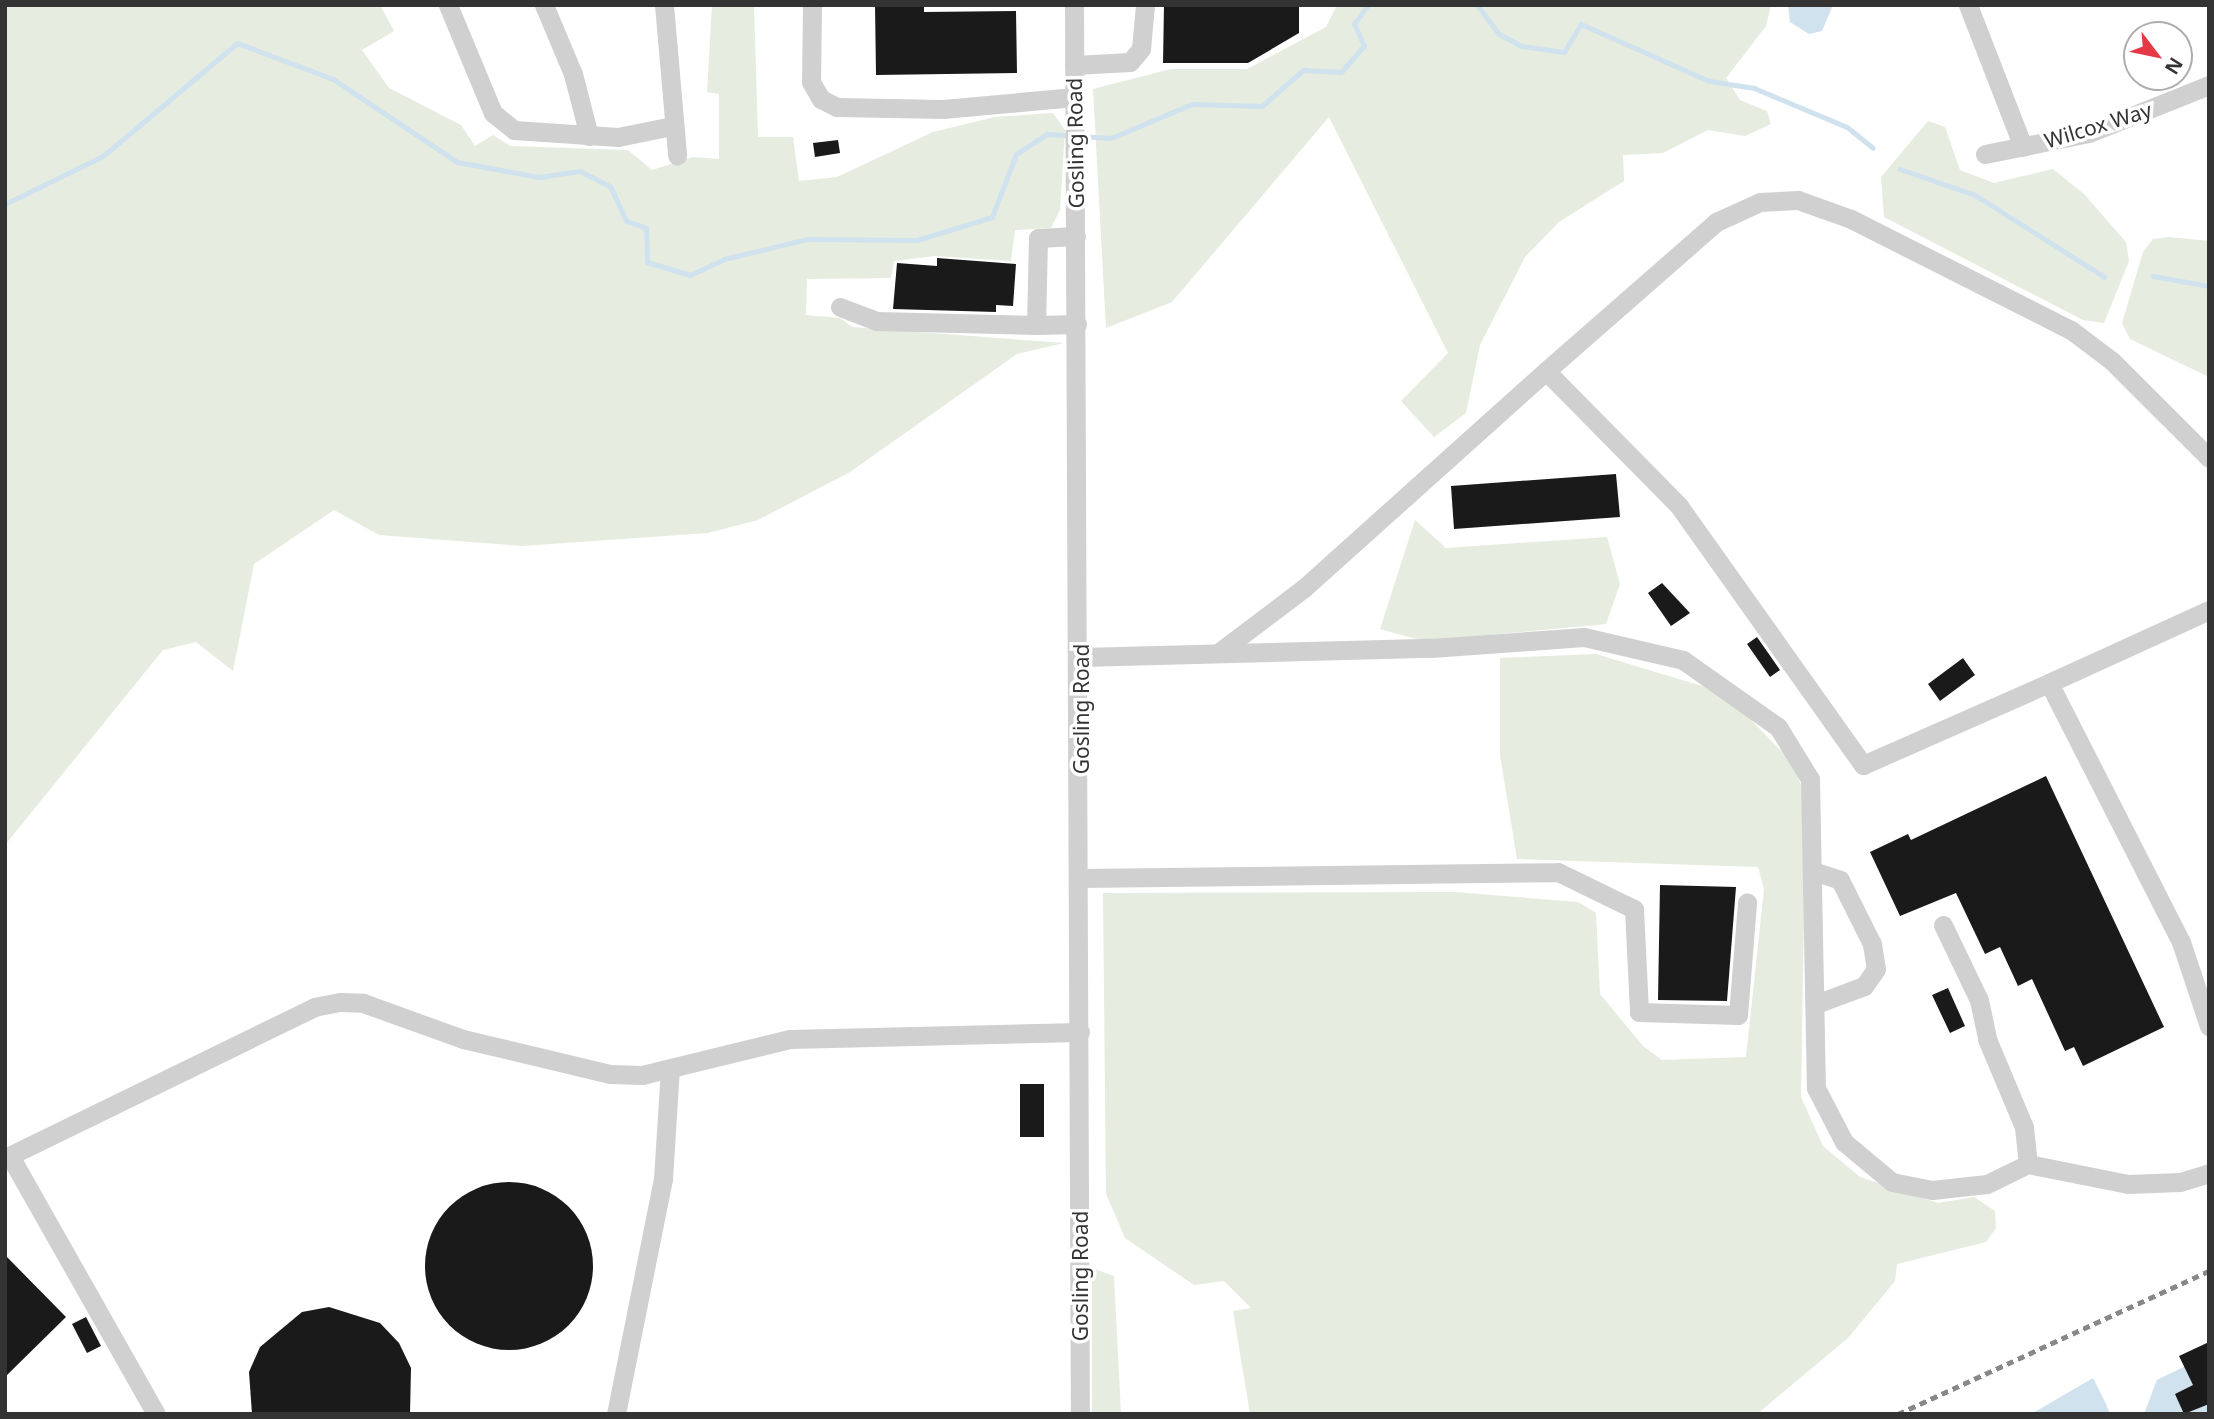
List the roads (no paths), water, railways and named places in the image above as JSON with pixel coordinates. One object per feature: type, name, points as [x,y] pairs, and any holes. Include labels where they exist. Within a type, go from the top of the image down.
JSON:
[{"type":"street","points":[[448,5],[502,122],[529,135],[650,135],[672,126]]},
{"type":"street","points":[[544,5],[589,136]]},
{"type":"street","points":[[664,5],[672,126],[677,155]]},
{"type":"street","points":[[812,5],[811,82],[821,99],[837,107],[943,109],[1074,97]]},
{"type":"street","name":"Gosling Road","points":[[1074,5],[1082,657],[1079,878],[1080,1414]]},
{"type":"street","points":[[1074,65],[1130,62],[1141,49],[1145,5]]},
{"type":"street","points":[[1968,5],[2023,147]]},
{"type":"street","name":"Wilcox Way","points":[[1984,154],[2130,120],[2209,85]]},
{"type":"street","points":[[1217,654],[1304,588],[1716,222],[1760,202],[1798,200],[1851,219],[2071,330],[2121,370],[2209,458]]},
{"type":"street","points":[[1036,325],[1038,238],[1076,236]]},
{"type":"street","points":[[840,307],[876,321],[1077,324]]},
{"type":"street","points":[[1546,371],[1679,506],[1863,765],[2209,610]]},
{"type":"street","points":[[1082,657],[1217,654],[1584,637],[1650,648],[1718,680],[1785,737],[1810,779],[1816,872],[1816,1088],[1844,1142],[1892,1182],[1932,1190],[1987,1184],[2028,1164],[2128,1184],[2180,1182],[2209,1173]]},
{"type":"street","points":[[2049,683],[2181,942],[2209,1026]]},
{"type":"street","points":[[1079,878],[1558,872],[1634,909],[1639,1012],[1738,1015],[1747,902]]},
{"type":"street","points":[[1816,872],[1840,880],[1872,944],[1876,969],[1864,986],[1816,1004]]},
{"type":"street","points":[[1943,925],[1979,1000],[1987,1039],[2024,1127],[2028,1164]]},
{"type":"street","points":[[156,1414],[8,1157],[314,1007],[340,1002],[363,1003],[463,1040],[610,1074],[670,1069],[752,1044],[790,1039],[1080,1032]]},
{"type":"street","points":[[617,1414],[663,1179],[670,1069]]},
{"type":"water","points":[[1788,5],[1833,5],[1822,31],[1809,34],[1790,22]]},
{"type":"water","points":[[2209,1355],[2209,1414],[2031,1414],[2093,1378],[2106,1404]]},
{"type":"waterway","points":[[5,204],[103,156],[237,43],[333,79],[457,162],[539,177],[580,171],[610,186],[626,221],[646,228],[647,262],[690,275],[724,259],[807,239],[917,240],[992,217],[1016,154],[1047,134],[1111,138],[1192,104],[1262,106],[1303,70],[1341,72],[1364,46],[1354,24],[1368,5]]},
{"type":"waterway","points":[[1477,5],[1499,34],[1522,46],[1564,52],[1581,24],[1709,81],[1754,88],[1847,127],[1873,148]]},
{"type":"waterway","points":[[1900,169],[1975,195],[2104,277]]},
{"type":"waterway","points":[[2153,276],[2209,286]]},
{"type":"railway","points":[[1898,1414],[2209,1271]]}]
